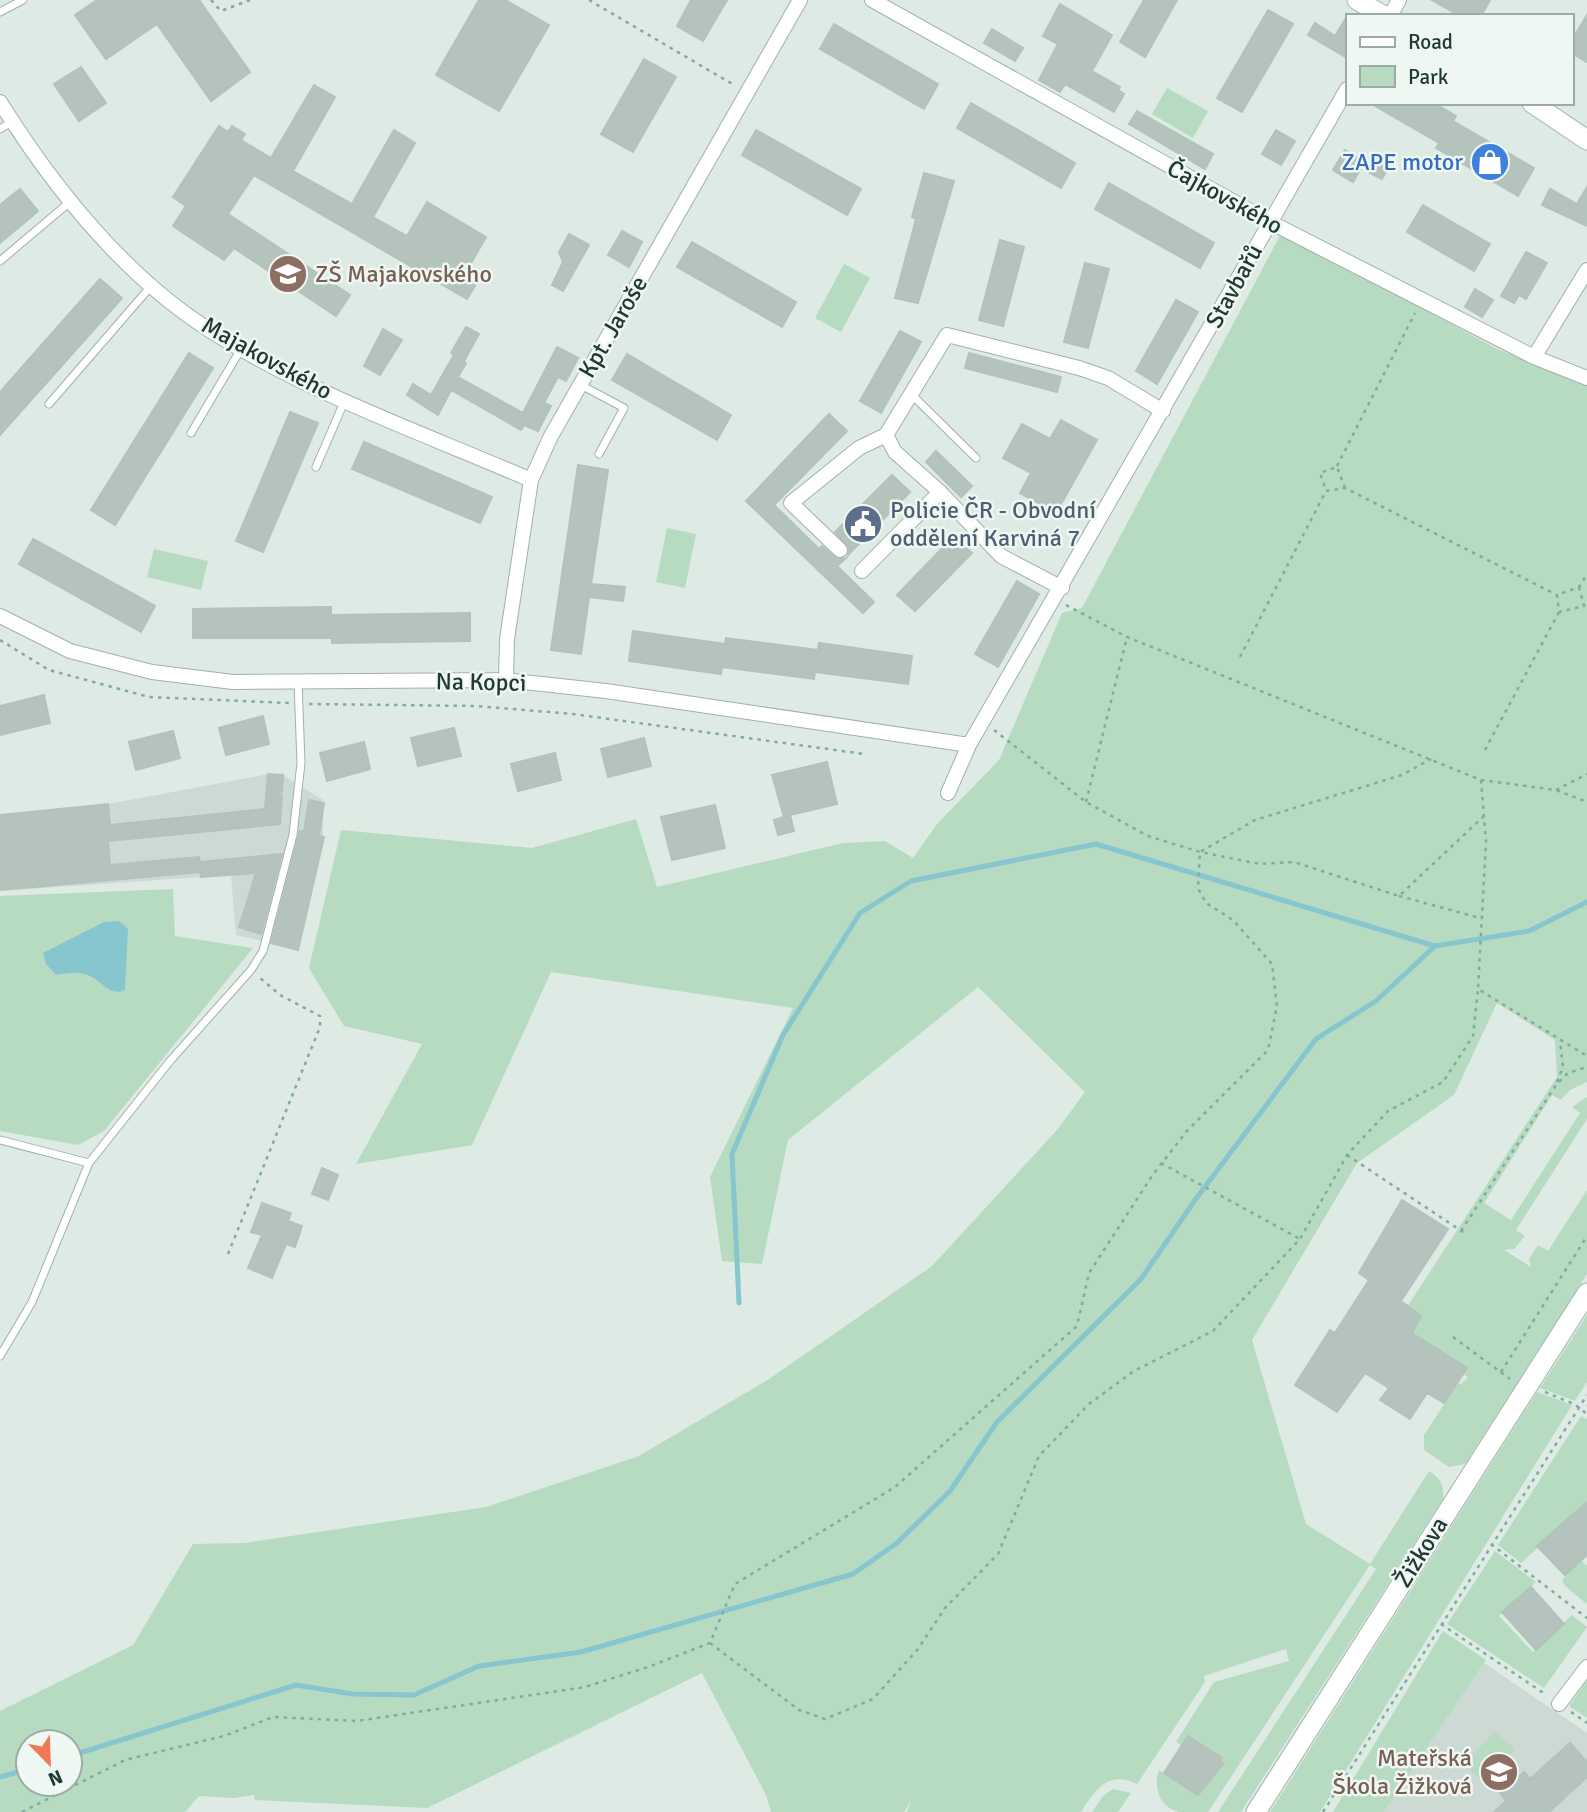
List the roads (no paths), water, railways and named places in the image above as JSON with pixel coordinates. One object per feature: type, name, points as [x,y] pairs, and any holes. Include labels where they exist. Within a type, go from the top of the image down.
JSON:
[{"type":"street","name":"Kpt. Jaroše","points":[[506,680],[507,639],[531,480],[551,436],[580,384],[800,0]]},
{"type":"street","name":"Čajkovského","points":[[872,0],[1270,222],[1535,357],[1587,378]]},
{"type":"street","points":[[1357,0],[1381,14]]},
{"type":"street","name":"Stavbařů","points":[[948,793],[969,745],[1059,594],[1346,91]]},
{"type":"street","name":"Majakovského","points":[[0,102],[6,125],[96,231],[152,285],[212,332],[298,380],[531,480]]},
{"type":"street","points":[[1535,105],[1587,139]]},
{"type":"street","points":[[1535,357],[1587,270]]},
{"type":"street","points":[[839,550],[791,503],[859,448],[886,435],[947,335],[1080,368],[1108,378],[1163,411]]},
{"type":"street","points":[[886,435],[895,452],[940,492],[1001,556],[1059,594]]},
{"type":"street","points":[[862,571],[940,492]]},
{"type":"street","name":"Na Kopci","points":[[0,617],[70,651],[152,672],[233,682],[506,680],[606,691],[969,745]]},
{"type":"street","name":"Žižkova","points":[[1256,1812],[1587,1293]]},
{"type":"street","points":[[1559,1704],[1587,1667]]},
{"type":"lane","points":[[0,12],[23,0]]},
{"type":"lane","points":[[0,261],[71,201]]},
{"type":"lane","points":[[49,404],[152,285]]},
{"type":"lane","points":[[191,433],[241,349]]},
{"type":"lane","points":[[580,384],[624,408],[599,454]]},
{"type":"lane","points":[[911,394],[976,458]]},
{"type":"lane","points":[[316,467],[345,400]]},
{"type":"lane","points":[[0,1356],[32,1302],[89,1163],[170,1062],[251,970],[263,951],[293,835],[301,762],[298,682]]},
{"type":"lane","points":[[0,1140],[89,1163]]},
{"type":"water","points":[[119,921],[128,929],[125,990],[115,992],[82,973],[56,975],[46,964],[43,953],[104,922]]},
{"type":"waterway","points":[[739,1303],[732,1154],[783,1035],[860,913],[911,881],[1096,844],[1435,946],[1529,931],[1587,902]]},
{"type":"waterway","points":[[84,1752],[296,1685],[353,1694],[414,1695],[479,1666],[581,1652],[853,1574],[897,1543],[950,1491],[997,1422],[1141,1279],[1195,1200],[1316,1039],[1376,1001],[1435,946]]},
{"type":"waterway","points":[[0,1777],[14,1773]]},
{"type":"place","name":"ZAPE motor","points":[[1490,162]]},
{"type":"place","name":"ZŠ Majakovského","points":[[288,274]]},
{"type":"place","name":"Policie ČR - Obvodní oddělení Karviná 7","points":[[863,524]]},
{"type":"place","name":"Mateřská Škola Žižková","points":[[1499,1772]]}]
